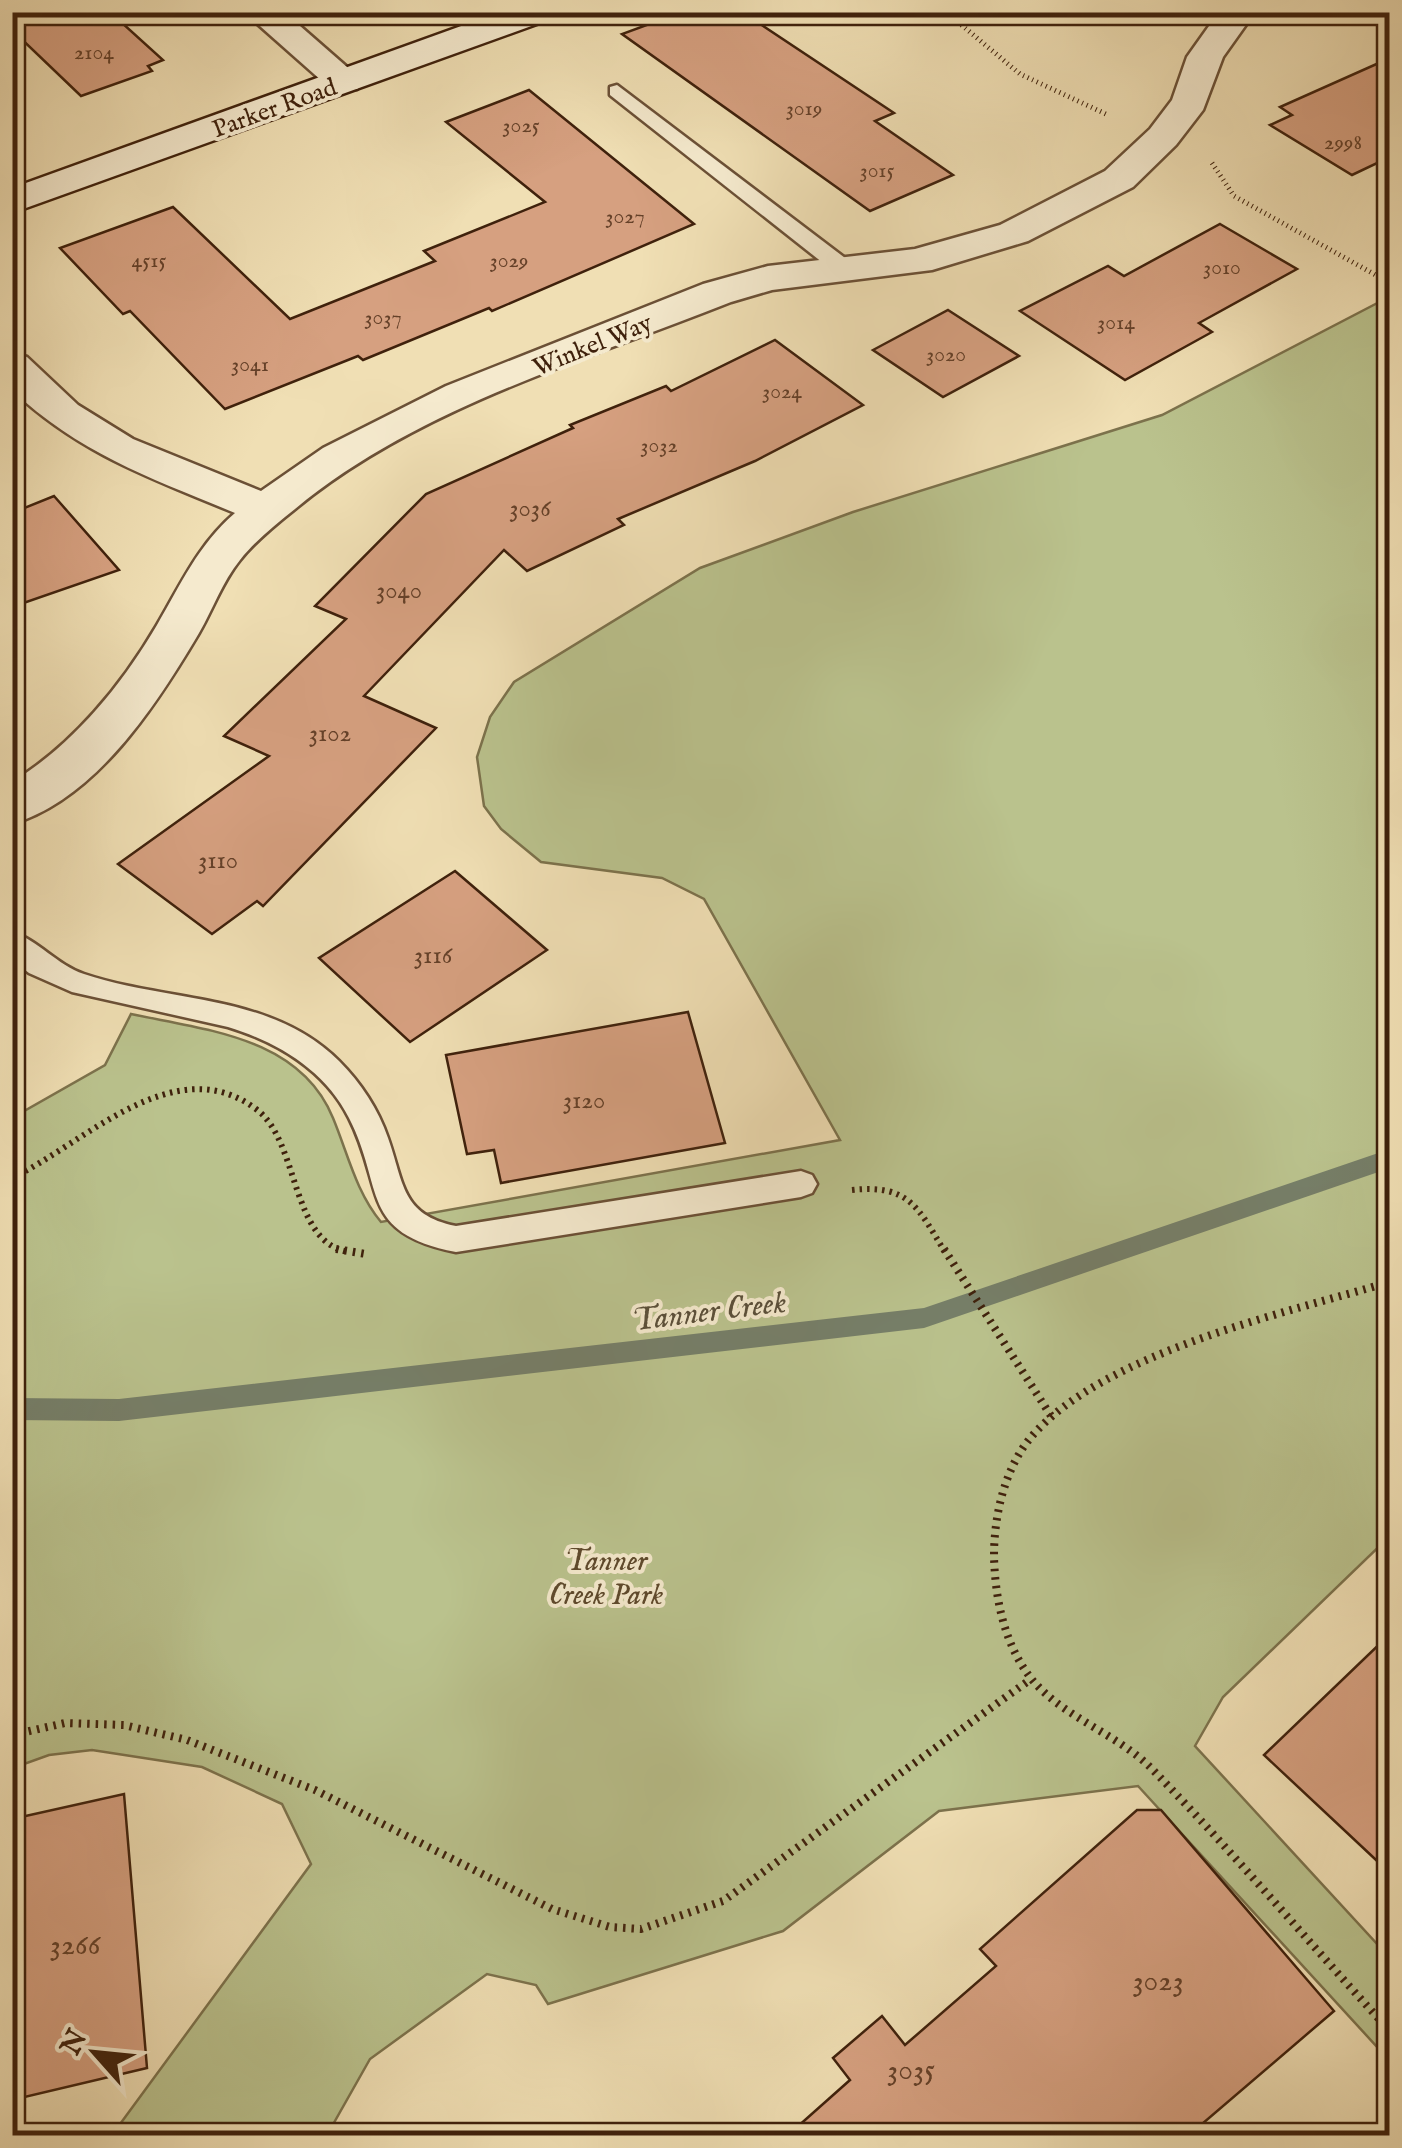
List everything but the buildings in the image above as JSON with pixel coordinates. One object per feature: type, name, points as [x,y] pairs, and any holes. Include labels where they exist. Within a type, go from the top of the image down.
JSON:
[{"type":"street","points":[[262,12],[344,81]]},
{"type":"street","name":"Parker Road","points":[[12,200],[535,12]]},
{"type":"street","name":"Winkel Way","points":[[12,806],[38,792],[114,720],[162,654],[229,543],[266,509],[361,441],[716,293],[768,278],[918,261],[1014,232],[1118,179],[1162,137],[1190,102],[1205,57],[1237,12]]},
{"type":"street","points":[[12,366],[63,414],[118,449],[266,509]]},
{"type":"lane","points":[[617,91],[845,269]]},
{"type":"lane","points":[[12,943],[29,962],[93,986],[242,1021],[296,1042],[329,1070],[364,1115],[392,1202],[402,1219],[421,1231],[456,1239],[801,1184]]},
{"type":"path","points":[[946,12],[1018,77],[1049,94],[1111,116]]},
{"type":"path","points":[[1214,164],[1234,196],[1390,284]]},
{"type":"path","points":[[12,1178],[154,1094],[192,1087],[234,1095],[260,1110],[280,1132],[314,1237],[331,1251],[373,1254],[456,1239]]},
{"type":"path","points":[[801,1184],[835,1192],[876,1187],[898,1191],[913,1202],[961,1270],[1051,1416]]},
{"type":"path","points":[[1390,1282],[1258,1322],[1098,1384],[1051,1416],[1022,1447],[1006,1479],[998,1520],[1000,1618],[1032,1679],[1135,1752],[1390,2031]]},
{"type":"path","points":[[12,1735],[76,1725],[138,1728],[232,1751],[524,1896],[580,1918],[630,1929],[671,1922],[724,1900],[1032,1679]]},
{"type":"green space","name":"Tanner Creek Park","points":[[1389,297],[1389,1537],[1223,1697],[1195,1746],[1389,1957],[1389,2060],[1138,1786],[939,1811],[783,1931],[548,2004],[536,1985],[487,1974],[370,2059],[327,2135],[112,2135],[311,1864],[282,1804],[202,1767],[92,1750],[49,1755],[13,1768],[12,1118],[105,1065],[131,1014],[248,1042],[298,1070],[318,1091],[333,1118],[359,1185],[381,1222],[840,1140],[704,899],[662,878],[541,862],[501,829],[484,806],[477,757],[490,717],[514,682],[700,568],[853,512],[1162,415]]},
{"type":"waterway","name":"Tanner Creek","points":[[12,1409],[119,1410],[924,1318],[1390,1158]]}]
